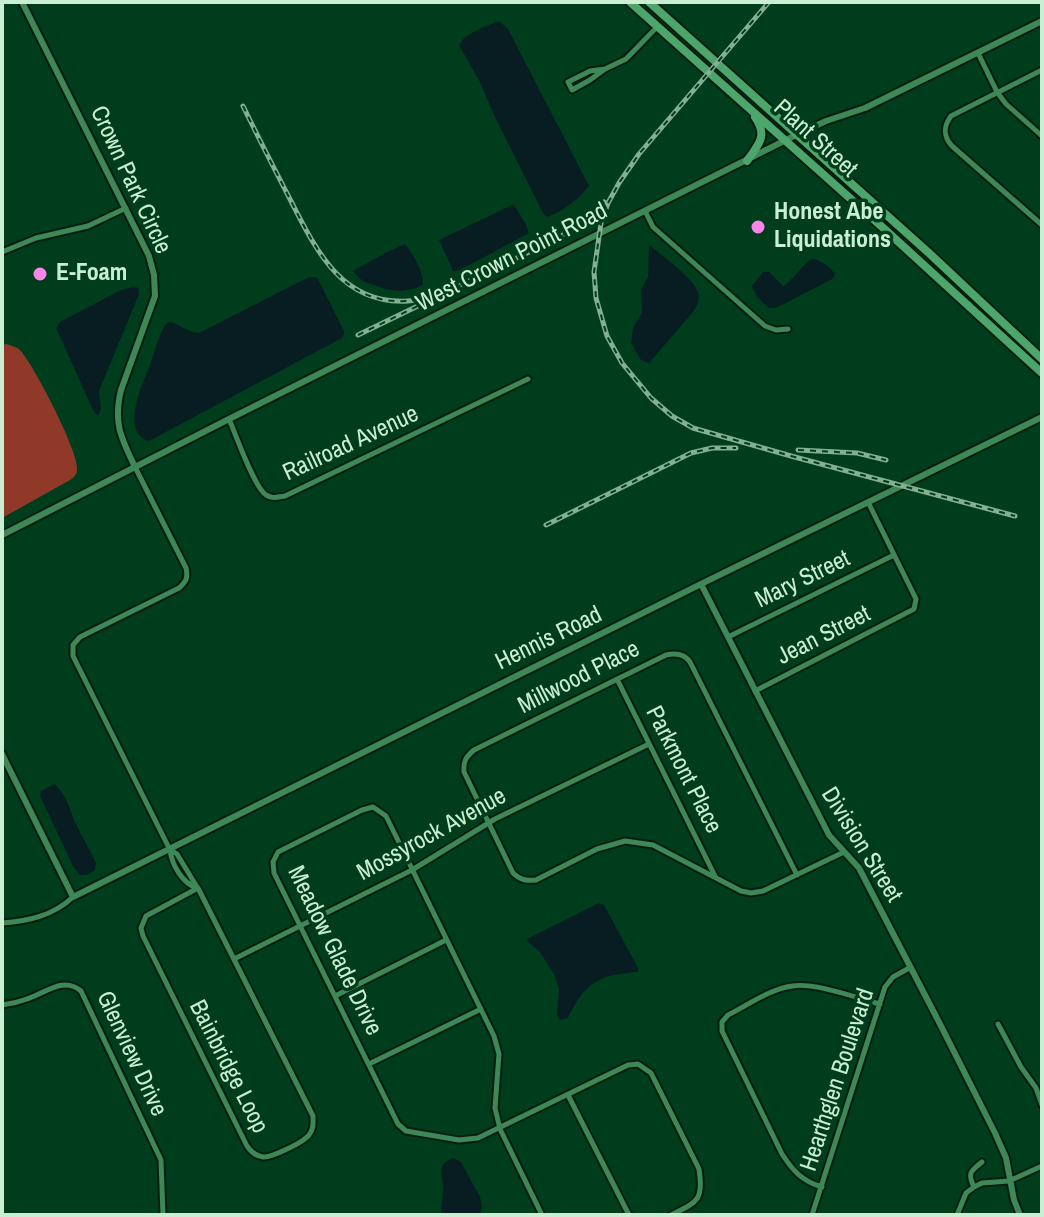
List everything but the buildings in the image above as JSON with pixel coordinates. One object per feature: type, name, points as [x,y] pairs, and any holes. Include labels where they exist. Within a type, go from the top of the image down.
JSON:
[{"type":"main road","name":"Plant Street","points":[[649,2],[1042,359]]},
{"type":"main road","name":"Plant Street","points":[[633,5],[1042,373]]},
{"type":"main road","points":[[633,5],[645,11],[658,10]]},
{"type":"main road","points":[[658,27],[666,23],[677,27]]},
{"type":"main road","points":[[745,103],[760,125],[762,135],[747,161]]},
{"type":"main road","points":[[921,262],[930,264],[963,292],[970,292]]},
{"type":"main road","points":[[970,306],[977,305],[1009,334],[1016,334]]},
{"type":"street","name":"Crown Park Circle","points":[[22,2],[126,208],[149,256],[154,275],[155,296],[121,390],[117,421],[121,438],[188,576],[179,588],[80,637],[73,645],[73,656],[170,850]]},
{"type":"street","name":"West Crown Point Road","points":[[2,535],[796,135],[865,108],[1042,21]]},
{"type":"street","points":[[605,69],[590,71],[568,82],[572,90],[626,59],[658,27]]},
{"type":"street","points":[[978,53],[1006,104],[1042,136]]},
{"type":"street","points":[[1042,70],[951,116],[944,130],[946,139],[1042,225]]},
{"type":"street","points":[[2,252],[36,238],[88,226],[126,208]]},
{"type":"street","points":[[645,211],[653,227],[765,326],[776,330],[788,329]]},
{"type":"street","name":"Railroad Avenue","points":[[229,419],[256,483],[263,493],[273,498],[285,496],[528,379]]},
{"type":"street","name":"Hennis Road","points":[[73,897],[1042,417]]},
{"type":"street","points":[[868,502],[894,555]]},
{"type":"street","name":"Jean Street","points":[[755,691],[910,613],[916,599],[894,555]]},
{"type":"street","name":"Mary Street","points":[[728,637],[894,555]]},
{"type":"street","name":"Division Street","points":[[701,584],[829,835],[859,868],[995,1133],[1006,1158],[1009,1181],[1020,1215]]},
{"type":"street","name":"Millwood Place","points":[[716,878],[653,845],[625,841],[597,849],[536,880],[518,878],[488,823],[464,772],[463,762],[468,755],[666,655],[674,653],[687,657],[797,875]]},
{"type":"street","name":"Parkmont Place","points":[[617,679],[716,878]]},
{"type":"street","name":"Mossyrock Avenue","points":[[234,959],[412,870],[488,823],[649,744]]},
{"type":"street","points":[[2,754],[73,897],[29,921],[2,923]]},
{"type":"street","name":"Meadow Glade Drive","points":[[373,807],[386,816],[494,1036],[499,1054],[495,1108],[500,1129],[478,1138],[459,1140],[406,1131],[398,1124],[300,926],[274,873],[273,862],[278,852],[362,810],[373,807]]},
{"type":"street","name":"Bainbridge Loop","points":[[170,850],[181,876],[191,887],[198,888]]},
{"type":"street","points":[[716,878],[741,891],[763,891],[844,852]]},
{"type":"street","name":"Bainbridge Loop","points":[[198,888],[313,1116],[314,1125],[307,1138],[266,1157],[252,1153],[247,1146],[143,936],[141,928],[146,916],[198,888]]},
{"type":"street","points":[[335,996],[446,940]]},
{"type":"street","name":"Hearthglen Boulevard","points":[[812,1215],[885,987],[893,977],[911,967]]},
{"type":"street","name":"Glenview Drive","points":[[2,1005],[29,999],[59,985],[74,985],[81,991],[161,1160],[163,1215]]},
{"type":"street","points":[[822,1187],[807,1182],[793,1172],[782,1154],[722,1031],[722,1022],[728,1015],[794,985],[811,986],[880,1004]]},
{"type":"street","points":[[369,1064],[481,1009]]},
{"type":"street","points":[[998,1024],[1036,1088],[1042,1105]]},
{"type":"street","points":[[542,1215],[500,1129],[628,1065],[638,1064],[651,1073],[699,1169],[702,1185],[700,1196],[694,1203],[671,1215]]},
{"type":"street","points":[[568,1095],[629,1215]]},
{"type":"street","points":[[974,1187],[970,1174],[982,1162]]},
{"type":"street","points":[[957,1215],[966,1193],[974,1187],[982,1183],[1009,1181],[1042,1166]]},
{"type":"shaded area","points":[[2,345],[19,349],[44,388],[71,446],[77,470],[70,480],[2,518]]},
{"type":"water","points":[[499,21],[508,29],[589,186],[570,204],[547,217],[459,45],[471,33]]},
{"type":"water","points":[[512,205],[529,233],[453,271],[439,240]]},
{"type":"water","points":[[405,244],[420,269],[423,285],[398,291],[386,289],[365,282],[353,271],[385,253]]},
{"type":"water","points":[[649,246],[691,281],[699,298],[693,312],[649,363],[641,360],[631,343],[633,328],[642,312],[641,290],[648,277]]},
{"type":"water","points":[[811,259],[828,266],[835,274],[834,278],[776,308],[769,308],[757,297],[752,286],[763,272],[769,272],[783,286]]},
{"type":"water","points":[[315,277],[344,331],[342,338],[149,441],[140,436],[134,419],[136,408],[165,325],[169,322],[199,333],[307,278]]},
{"type":"water","points":[[134,286],[139,294],[99,391],[101,409],[98,416],[56,328],[60,322]]},
{"type":"water","points":[[54,784],[64,796],[96,863],[95,870],[86,875],[80,875],[74,868],[40,796],[41,791]]},
{"type":"water","points":[[599,903],[604,905],[638,972],[613,975],[595,982],[581,996],[568,1018],[560,1020],[557,1015],[559,989],[554,974],[527,939]]},
{"type":"water","points":[[454,1158],[461,1162],[480,1197],[480,1215],[441,1215],[441,1169]]},
{"type":"railway","points":[[769,2],[639,154],[608,203],[601,223],[594,272],[596,298],[607,336],[622,363],[651,398],[672,416],[693,428],[1015,516]]},
{"type":"railway","points":[[243,106],[302,223],[336,273],[367,295],[386,300],[408,301],[450,290]]},
{"type":"railway","points":[[358,335],[558,238],[591,217],[604,202]]},
{"type":"railway","points":[[546,525],[691,453],[712,448],[736,448]]},
{"type":"railway","points":[[798,450],[857,453],[886,460]]},
{"type":"place","name":"Honest Abe Liquidations","points":[[758,227]]},
{"type":"place","name":"E-Foam","points":[[40,274]]}]
